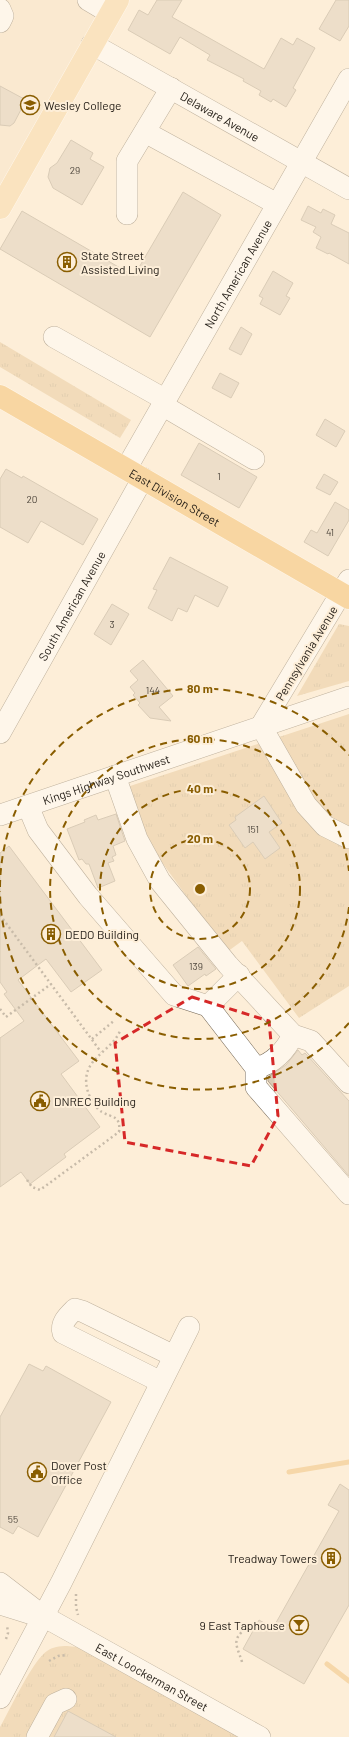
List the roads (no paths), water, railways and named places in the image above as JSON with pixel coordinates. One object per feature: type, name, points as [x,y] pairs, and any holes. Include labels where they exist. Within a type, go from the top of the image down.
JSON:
[{"type":"highway","name":"East Division Street","points":[[0,396],[134,474],[346,590]]},
{"type":"main road","points":[[0,208],[114,6]]},
{"type":"street","points":[[88,0],[114,6]]},
{"type":"street","points":[[0,9],[3,16],[0,22]]},
{"type":"street","name":"Delaware Avenue","points":[[92,44],[302,161],[349,189]]},
{"type":"street","name":"North American Avenue","points":[[134,474],[164,403],[349,79]]},
{"type":"street","points":[[127,214],[127,160],[171,88]]},
{"type":"street","points":[[145,132],[277,204]]},
{"type":"street","points":[[54,337],[254,459]]},
{"type":"street","name":"South American Avenue","points":[[0,733],[134,474]]},
{"type":"street","name":"Pennsylvania Avenue","points":[[261,726],[346,590]]},
{"type":"street","name":"Kings Highway Southwest","points":[[0,815],[349,697]]},
{"type":"street","points":[[261,726],[306,805],[325,826],[349,838]]},
{"type":"street","points":[[115,776],[136,839],[160,881],[212,946],[293,1035],[311,1041],[349,1083]]},
{"type":"street","points":[[28,806],[38,830],[88,896],[174,995],[208,1006],[256,1068],[256,1087],[349,1194]]},
{"type":"street","points":[[208,1006],[239,976]]},
{"type":"street","points":[[256,1068],[267,1066],[287,1047],[293,1035]]},
{"type":"street","points":[[161,1382],[64,1333],[62,1328],[64,1321],[75,1309],[82,1311],[174,1356]]},
{"type":"street","points":[[0,1698],[189,1327]]},
{"type":"street","points":[[0,1583],[43,1616]]},
{"type":"street","points":[[1,1612],[43,1616]]},
{"type":"street","name":"East Loockerman Street","points":[[43,1616],[260,1737]]},
{"type":"street","points":[[37,1737],[55,1704],[66,1698]]},
{"type":"waterway","points":[[289,1472],[349,1462]]},
{"type":"waterway","points":[[327,1664],[349,1681]]},
{"type":"place","name":"Wesley College","points":[[30,105]]},
{"type":"place","name":"State Street Assisted Living","points":[[67,262]]},
{"type":"place","name":"DEDO Building","points":[[51,934]]},
{"type":"place","name":"DNREC Building","points":[[40,1101]]},
{"type":"place","name":"Dover Post Office","points":[[37,1472]]},
{"type":"place","name":"Treadway Towers","points":[[331,1558]]},
{"type":"place","name":"9 East Taphouse","points":[[299,1625]]}]
